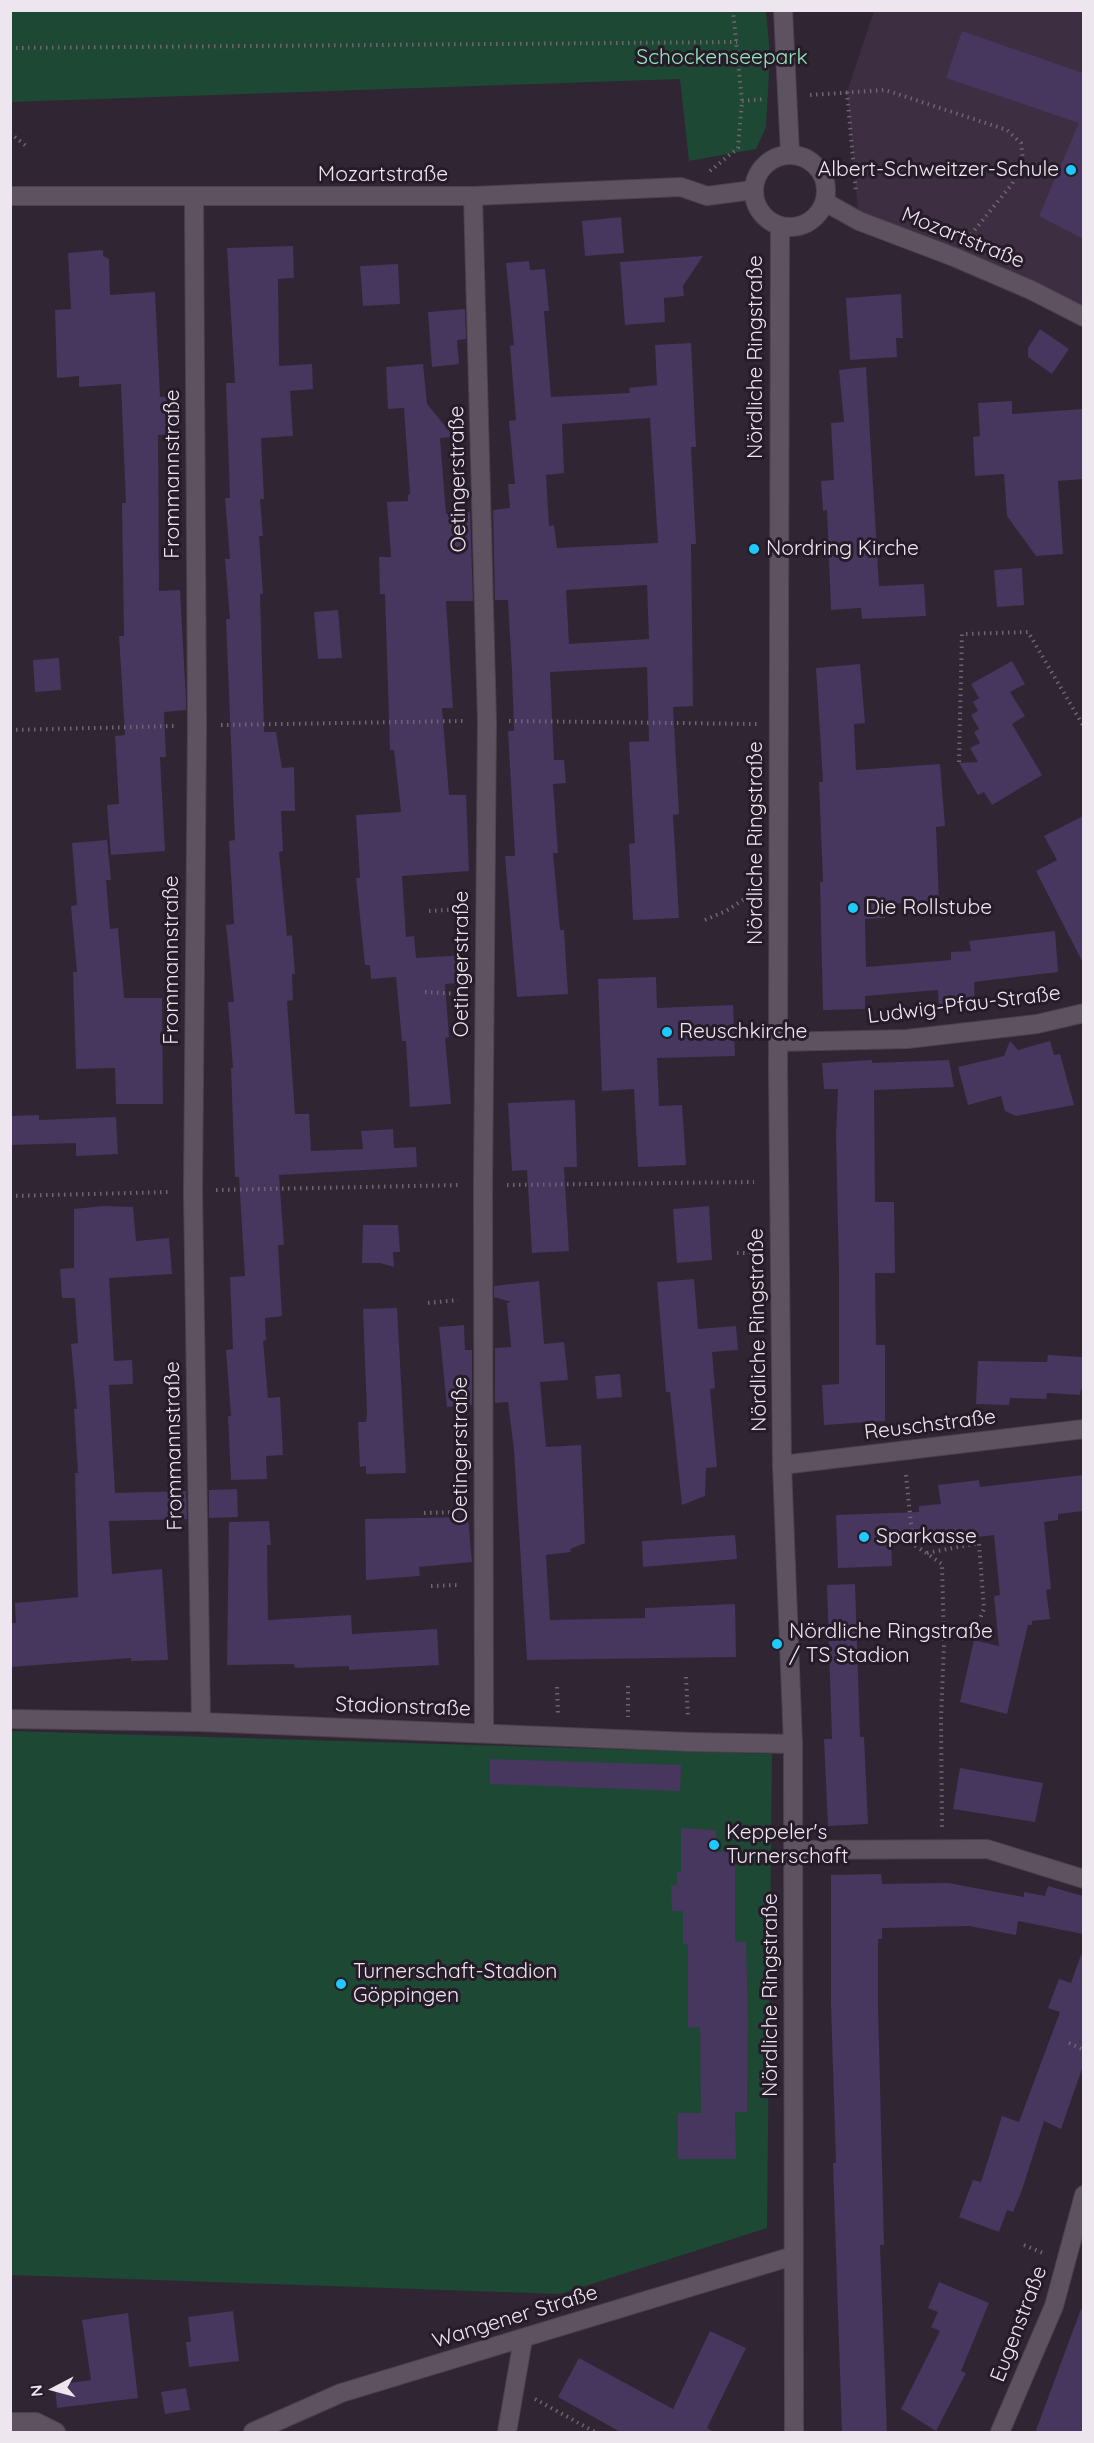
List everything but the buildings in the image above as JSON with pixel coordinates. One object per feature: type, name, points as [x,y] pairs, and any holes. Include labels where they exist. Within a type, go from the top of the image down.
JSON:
[{"type":"street","points":[[783,10],[790,154]]},
{"type":"street","points":[[753,190],[755,178],[769,161],[790,154],[801,156],[820,169],[826,191],[825,202]]},
{"type":"street","name":"Mozartstraße","points":[[10,196],[194,198],[473,196],[681,187],[707,196],[753,190]]},
{"type":"street","name":"Nördliche Ringstraße","points":[[753,190],[760,212],[780,226],[802,226],[820,212],[825,202]]},
{"type":"street","name":"Oetingerstraße","points":[[473,196],[487,721],[483,1185],[484,1732]]},
{"type":"street","name":"Frommannstraße","points":[[194,198],[196,725],[193,1191],[201,1722]]},
{"type":"street","name":"Mozartstraße","points":[[825,202],[859,221],[954,257],[1031,290],[1083,317]]},
{"type":"street","name":"Nördliche Ringstraße","points":[[780,226],[778,1042],[782,1466],[793,1744],[794,2433]]},
{"type":"street","name":"Ludwig-Pfau-Straße","points":[[778,1042],[907,1039],[1037,1024],[1083,1013]]},
{"type":"street","name":"Reuschstraße","points":[[782,1466],[1083,1429]]},
{"type":"street","name":"Stadionstraße","points":[[10,1719],[201,1722],[690,1742],[793,1744]]},
{"type":"street","points":[[793,1850],[987,1849],[1083,1879]]},
{"type":"street","name":"Eugenstraße","points":[[1000,2433],[1054,2306],[1083,2195]]},
{"type":"street","name":"Wangener Straße","points":[[253,2433],[341,2393],[793,2256]]},
{"type":"street","points":[[507,2433],[523,2339]]},
{"type":"street","points":[[10,2422],[36,2422],[56,2433]]},
{"type":"path","points":[[707,196],[711,168],[738,148],[742,101],[734,10]]},
{"type":"path","points":[[10,48],[737,42]]},
{"type":"path","points":[[859,221],[847,92],[885,90],[1007,130],[1021,142],[1023,160],[1012,184],[954,257]]},
{"type":"path","points":[[10,133],[26,146]]},
{"type":"path","points":[[959,762],[962,634],[1028,632],[1083,727]]},
{"type":"path","points":[[10,730],[487,721],[778,725]]},
{"type":"path","points":[[705,920],[726,911],[779,877]]},
{"type":"path","points":[[429,910],[485,908]]},
{"type":"path","points":[[425,992],[485,995]]},
{"type":"path","points":[[10,1196],[779,1181]]},
{"type":"path","points":[[428,1303],[483,1299]]},
{"type":"path","points":[[903,1451],[913,1544],[942,1564],[944,1630],[940,1719],[942,1849]]},
{"type":"path","points":[[424,1513],[484,1512]]},
{"type":"path","points":[[926,1553],[979,1543],[984,1609],[975,1630],[944,1630]]},
{"type":"path","points":[[686,1677],[690,1742]]},
{"type":"path","points":[[1069,2043],[1083,2050]]},
{"type":"path","points":[[514,2386],[595,2433]]},
{"type":"shaded area","points":[[874,11],[1083,11],[1083,317],[859,221],[847,92]]},
{"type":"green space","name":"Schockenseepark","points":[[10,11],[766,11],[770,55],[766,127],[756,149],[689,161],[680,79],[11,102]]},
{"type":"green space","points":[[11,1731],[772,1754],[767,2228],[560,2294],[11,2275]]},
{"type":"place","name":"Albert-Schweitzer-Schule","points":[[1071,170]]},
{"type":"place","name":"Nordring Kirche","points":[[754,549]]},
{"type":"place","name":"Die Rollstube","points":[[853,908]]},
{"type":"place","name":"Reuschkirche","points":[[667,1032]]},
{"type":"place","name":"Sparkasse","points":[[864,1537]]},
{"type":"place","name":"Nördliche Ringstraße / TS Stadion","points":[[777,1644]]},
{"type":"place","name":"Keppeler's Turnerschaft","points":[[714,1845]]},
{"type":"place","name":"Turnerschaft-Stadion Göppingen","points":[[341,1984]]}]
